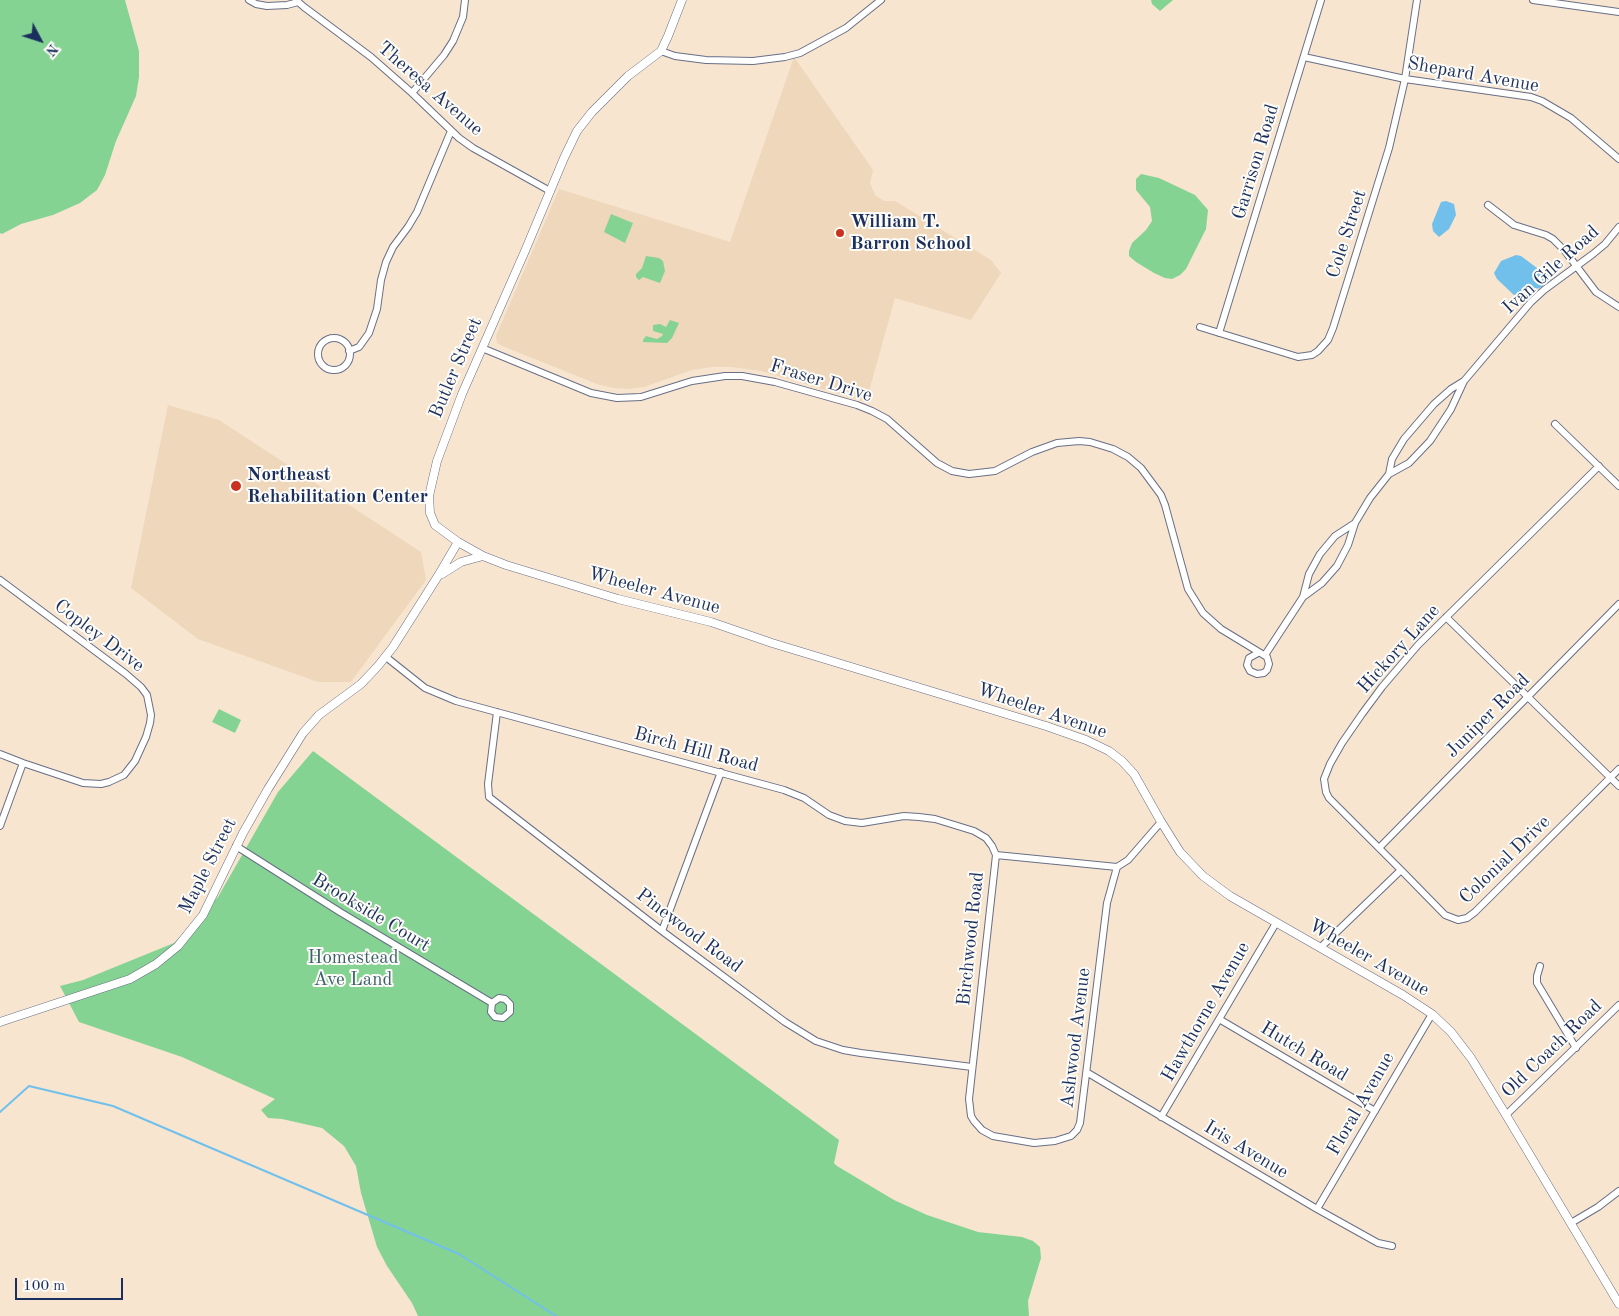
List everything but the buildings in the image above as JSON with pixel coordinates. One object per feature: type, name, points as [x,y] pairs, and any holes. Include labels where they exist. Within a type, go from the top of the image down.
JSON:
[{"type":"street","points":[[249,0],[256,4],[268,6],[287,6],[297,1]]},
{"type":"street","points":[[412,93],[453,41],[463,17],[464,0]]},
{"type":"street","name":"Butler Street","points":[[458,542],[440,530],[432,520],[430,513],[429,496],[447,432],[571,143],[584,121],[628,76],[661,51],[682,0]]},
{"type":"street","points":[[661,51],[675,56],[713,61],[753,61],[785,57],[800,53],[846,28],[881,0]]},
{"type":"street","name":"Garrison Road","points":[[1219,333],[1321,0]]},
{"type":"street","name":"Cole Street","points":[[1200,327],[1298,357],[1312,355],[1323,346],[1333,328],[1397,117],[1417,0]]},
{"type":"street","points":[[1533,0],[1619,12]]},
{"type":"street","name":"Theresa Avenue","points":[[297,1],[371,57],[451,131],[473,148],[550,190]]},
{"type":"street","name":"Shepard Avenue","points":[[1304,57],[1405,79],[1515,94],[1542,101],[1571,118],[1619,160]]},
{"type":"street","points":[[350,351],[359,347],[369,333],[377,309],[381,280],[386,262],[393,248],[413,220],[451,131]]},
{"type":"street","points":[[1488,206],[1514,225],[1553,239],[1560,245],[1596,292],[1619,306]]},
{"type":"street","name":"Ivan Gile Road","points":[[1261,654],[1304,597],[1322,583],[1337,566],[1348,545],[1354,523],[1370,498],[1389,474],[1396,452],[1413,427],[1445,394],[1464,381],[1531,302],[1605,244],[1619,227]]},
{"type":"street","points":[[329,340],[342,341],[350,351],[346,365],[337,370],[327,368],[320,362],[319,357],[322,344],[329,340]]},
{"type":"street","name":"Fraser Drive","points":[[482,348],[591,393],[617,398],[641,397],[678,385],[717,377],[742,376],[775,382],[857,405],[880,415],[937,463],[952,471],[961,473],[978,474],[995,471],[1041,448],[1066,441],[1090,442],[1113,449],[1128,457],[1141,468],[1161,494],[1184,578],[1198,606],[1213,622],[1261,654]]},
{"type":"street","name":"Ivan Gile Road","points":[[1389,474],[1409,463],[1430,440],[1451,409],[1464,381]]},
{"type":"street","points":[[1555,424],[1619,486]]},
{"type":"street","name":"Hickory Lane","points":[[1401,870],[1329,798],[1325,785],[1326,772],[1342,743],[1382,687],[1418,644],[1599,466]]},
{"type":"street","name":"Ivan Gile Road","points":[[1304,597],[1309,574],[1320,554],[1335,536],[1354,523]]},
{"type":"street","points":[[386,657],[458,542]]},
{"type":"street","name":"Wheeler Avenue","points":[[458,542],[482,556],[506,565],[618,600],[711,622],[772,643],[1046,726],[1086,740],[1108,751],[1128,767],[1139,781],[1161,822],[1185,858],[1203,876],[1223,891],[1276,923],[1403,995],[1432,1014],[1462,1045],[1619,1304]]},
{"type":"street","points":[[438,576],[461,562],[482,556]]},
{"type":"street","name":"Copley Drive","points":[[0,580],[141,687],[147,695],[150,723],[146,737],[129,769],[124,775],[101,784],[84,783],[0,754]]},
{"type":"street","name":"Juniper Road","points":[[1378,848],[1619,604]]},
{"type":"street","points":[[1446,617],[1619,786]]},
{"type":"street","name":"Birch Hill Road","points":[[386,657],[410,678],[432,692],[456,702],[794,793],[829,815],[845,821],[862,822],[904,816],[935,820],[966,829],[986,838],[996,855]]},
{"type":"street","name":"Maple Street","points":[[0,1022],[130,979],[167,956],[188,936],[203,915],[236,846],[303,733],[319,715],[361,684],[386,657]]},
{"type":"street","name":"Pinewood Road","points":[[497,712],[488,784],[489,796],[662,930],[786,1022],[816,1041],[843,1050],[972,1067]]},
{"type":"street","points":[[0,826],[23,763]]},
{"type":"street","name":"Colonial Drive","points":[[1401,870],[1445,915],[1458,920],[1467,918],[1619,769]]},
{"type":"street","points":[[662,930],[721,772]]},
{"type":"street","points":[[1117,867],[1128,860],[1161,822]]},
{"type":"street","name":"Brookside Court","points":[[236,846],[340,912],[492,1003]]},
{"type":"street","name":"Birchwood Road","points":[[974,1121],[971,1116],[968,1099],[996,855],[1117,867]]},
{"type":"street","name":"Ashwood Avenue","points":[[974,1121],[987,1133],[1034,1143],[1063,1140],[1077,1130],[1080,1123],[1088,1073],[1106,914],[1117,867]]},
{"type":"street","points":[[1320,948],[1401,870]]},
{"type":"street","name":"Hawthorne Avenue","points":[[1161,1117],[1276,923]]},
{"type":"street","points":[[1540,966],[1537,983],[1576,1048]]},
{"type":"street","name":"Old Coach Road","points":[[1506,1115],[1619,1005]]},
{"type":"street","name":"Floral Avenue","points":[[1317,1209],[1432,1014]]},
{"type":"street","name":"Hutch Road","points":[[1219,1019],[1375,1111]]},
{"type":"street","name":"Iris Avenue","points":[[1088,1073],[1317,1209],[1378,1243],[1392,1246]]},
{"type":"street","points":[[1571,1223],[1598,1207],[1619,1191]]},
{"type":"shaded area","name":"William T. Barron School","points":[[794,57],[873,170],[870,183],[875,195],[884,201],[895,201],[991,260],[1001,273],[971,320],[895,298],[866,402],[761,371],[732,367],[692,370],[644,387],[629,389],[613,388],[597,384],[497,343],[496,336],[559,189],[730,242]]},
{"type":"shaded area","name":"Northeast Rehabilitation Center","points":[[168,405],[219,420],[421,552],[426,580],[351,682],[318,682],[198,639],[131,588]]},
{"type":"green space","points":[[0,0],[125,0],[139,51],[139,77],[136,96],[116,141],[105,175],[97,190],[80,203],[53,215],[21,224],[2,234],[0,233]]},
{"type":"green space","points":[[1151,0],[1173,0],[1160,11],[1152,4]]},
{"type":"green space","points":[[1141,174],[1159,178],[1195,195],[1208,210],[1206,229],[1186,269],[1172,279],[1154,273],[1129,256],[1132,243],[1146,230],[1152,221],[1150,207],[1136,190],[1136,179]]},
{"type":"green space","points":[[611,214],[633,223],[625,243],[604,232]]},
{"type":"green space","points":[[646,256],[659,258],[663,261],[665,271],[660,283],[643,277],[639,280],[636,277],[636,274],[642,268]]},
{"type":"green space","points":[[670,320],[679,323],[672,338],[667,343],[643,342],[646,336],[657,339],[662,336],[663,334],[653,331],[653,325],[660,324],[666,327]]},
{"type":"green space","points":[[219,709],[241,720],[235,733],[212,722]]},
{"type":"green space","name":"Homestead Ave Land","points":[[313,751],[839,1140],[834,1163],[837,1166],[894,1200],[927,1215],[978,1232],[1022,1237],[1033,1241],[1040,1247],[1041,1258],[1028,1301],[1029,1316],[418,1316],[377,1247],[361,1193],[356,1166],[344,1146],[322,1128],[282,1119],[268,1118],[261,1110],[275,1099],[182,1057],[79,1022],[60,986],[83,980],[174,943],[218,897],[278,792]]},
{"type":"water","points":[[1446,201],[1454,204],[1456,215],[1449,229],[1439,237],[1433,231],[1432,224],[1441,202]]},
{"type":"water","points":[[1516,255],[1521,256],[1537,268],[1543,270],[1552,277],[1551,280],[1544,286],[1516,297],[1497,279],[1494,273],[1501,261]]},
{"type":"waterway","points":[[0,1112],[29,1086],[113,1106],[459,1254],[556,1316]]},
{"type":"place","name":"William T. Barron School","points":[[840,233]]},
{"type":"place","name":"Northeast Rehabilitation Center","points":[[236,486]]}]
